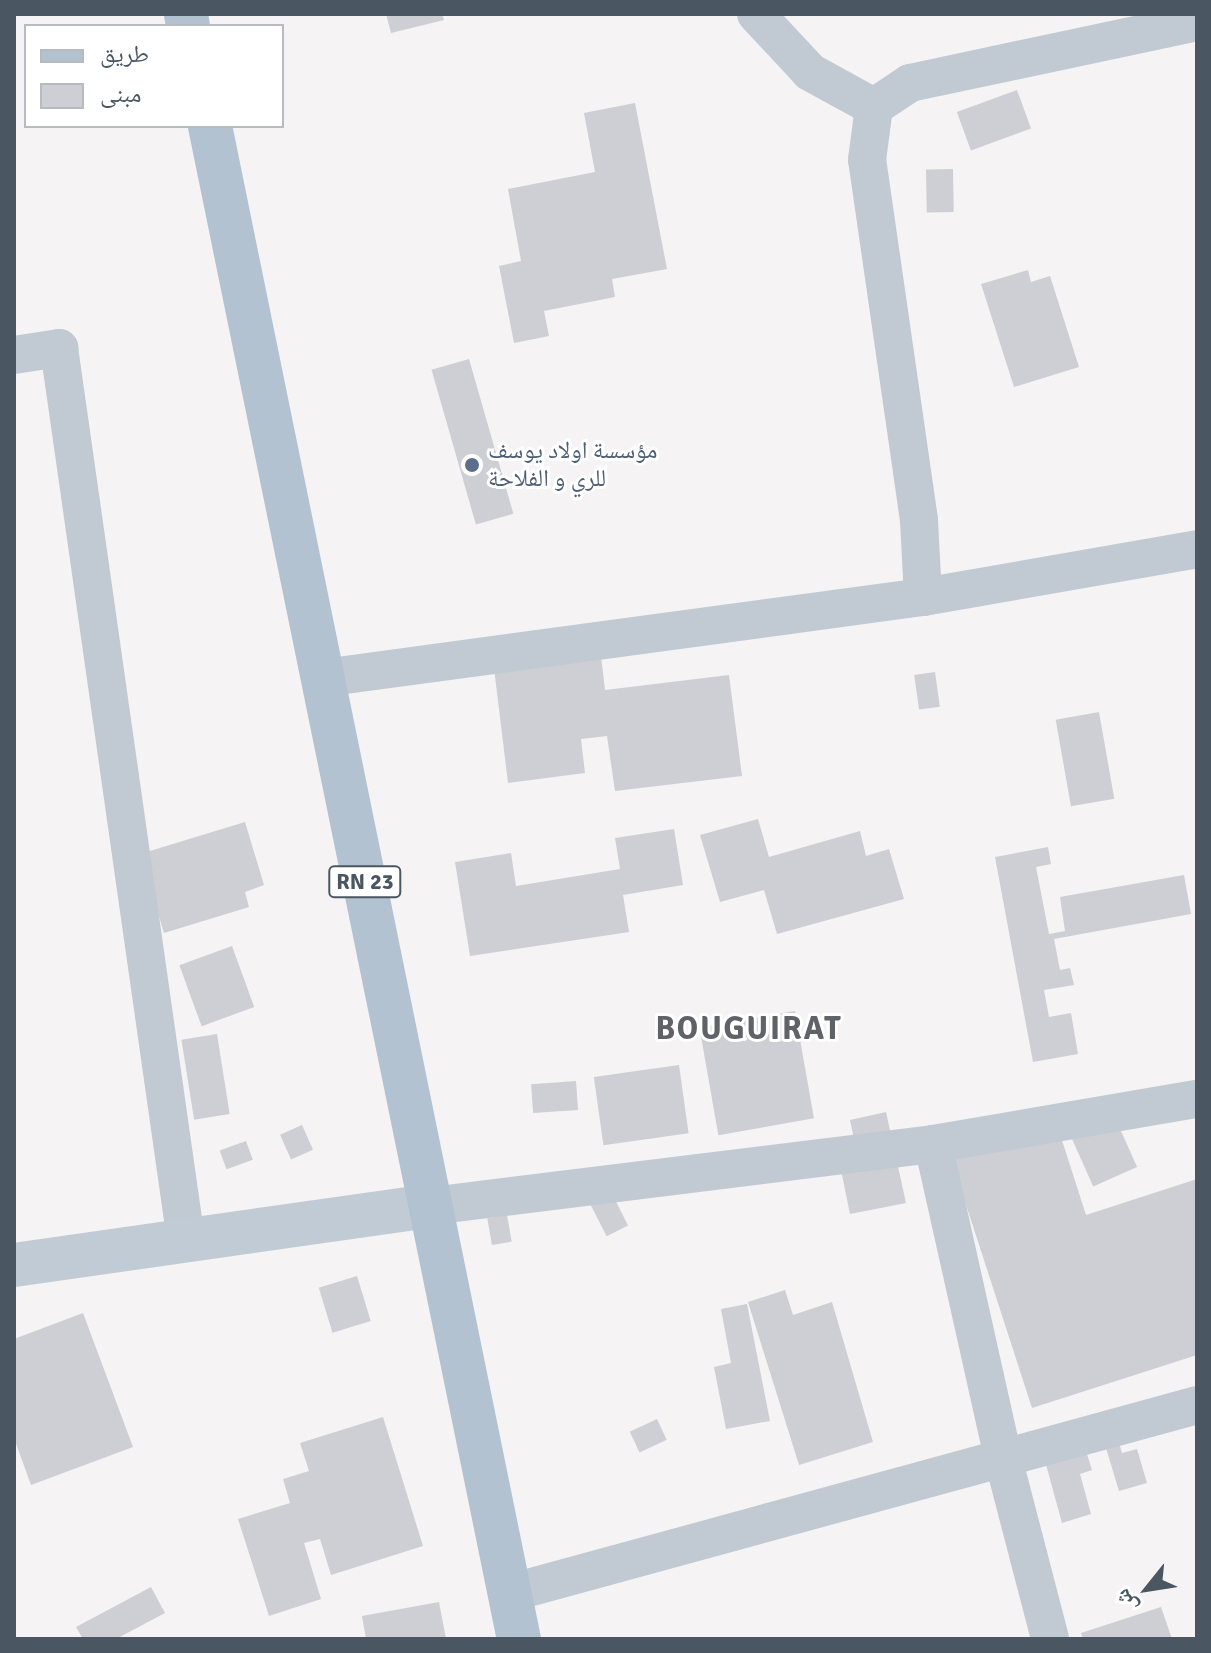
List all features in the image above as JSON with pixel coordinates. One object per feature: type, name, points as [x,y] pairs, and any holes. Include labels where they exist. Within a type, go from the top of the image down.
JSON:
[{"type":"main road","name":"RN 23","points":[[210,128],[519,1639]]},
{"type":"street","points":[[756,14],[810,72],[874,107]]},
{"type":"street","points":[[923,597],[919,520],[867,160],[874,107],[910,83],[1197,22]]},
{"type":"street","points":[[14,355],[59,348],[186,1240]]},
{"type":"street","points":[[323,678],[923,597],[1197,549]]},
{"type":"street","points":[[14,1265],[431,1206],[933,1144],[1197,1099]]},
{"type":"street","points":[[933,1144],[1003,1458],[1050,1639]]},
{"type":"street","points":[[510,1593],[1197,1405]]},
{"type":"building","points":[[386,14],[442,14],[444,20],[391,33]]},
{"type":"building","points":[[1017,90],[1031,129],[971,150],[957,112]]},
{"type":"building","points":[[635,103],[667,269],[612,279],[615,297],[544,311],[549,336],[514,343],[499,266],[521,261],[508,189],[595,172],[584,113]]},
{"type":"building","points":[[926,169],[953,169],[954,212],[927,212]]},
{"type":"building","points":[[1028,270],[1031,282],[1050,276],[1079,367],[1014,387],[981,284]]},
{"type":"building","points":[[469,359],[513,514],[476,525],[432,370]]},
{"type":"building","points":[[598,630],[605,690],[729,675],[742,776],[615,791],[607,736],[581,739],[585,773],[508,783],[493,660]]},
{"type":"building","points":[[935,672],[940,707],[919,710],[914,675]]},
{"type":"building","points":[[1099,712],[1114,799],[1071,806],[1056,720]]},
{"type":"building","points":[[758,819],[769,857],[860,831],[866,856],[889,849],[904,899],[777,934],[764,890],[720,902],[700,835]]},
{"type":"building","points":[[245,822],[264,885],[245,892],[249,907],[164,933],[140,854]]},
{"type":"building","points":[[674,829],[683,885],[623,895],[629,932],[470,956],[455,862],[511,853],[516,886],[620,869],[615,838]]},
{"type":"building","points":[[1048,847],[1051,864],[1036,867],[1049,934],[1065,931],[1060,897],[1184,875],[1191,914],[1054,939],[1060,970],[1070,968],[1074,985],[1044,990],[1049,1017],[1071,1013],[1078,1054],[1033,1062],[995,857]]},
{"type":"building","points":[[232,946],[254,1007],[202,1026],[179,965]]},
{"type":"building","points":[[795,1011],[814,1118],[718,1135],[699,1028]]},
{"type":"building","points":[[217,1034],[230,1114],[194,1120],[181,1040]]},
{"type":"building","points":[[679,1065],[689,1133],[603,1145],[594,1077]]},
{"type":"building","points":[[576,1081],[578,1110],[533,1113],[531,1084]]},
{"type":"building","points":[[1109,1104],[1137,1167],[1093,1187],[1065,1124]]},
{"type":"building","points":[[1051,1106],[1086,1215],[1197,1179],[1197,1355],[1032,1408],[945,1140]]},
{"type":"building","points":[[886,1112],[906,1203],[850,1214],[837,1151],[856,1148],[850,1120]]},
{"type":"building","points":[[302,1125],[313,1150],[291,1159],[280,1135]]},
{"type":"building","points":[[246,1141],[253,1160],[227,1169],[220,1151]]},
{"type":"building","points":[[609,1188],[628,1225],[607,1236],[588,1199]]},
{"type":"building","points":[[507,1215],[512,1242],[492,1245],[487,1218]]},
{"type":"building","points":[[357,1276],[371,1321],[332,1333],[319,1288]]},
{"type":"building","points":[[785,1290],[793,1315],[832,1302],[873,1442],[799,1465],[748,1302]]},
{"type":"building","points":[[747,1304],[770,1421],[726,1429],[714,1367],[731,1363],[721,1309]]},
{"type":"building","points":[[83,1313],[133,1447],[31,1485],[14,1438],[14,1339]]},
{"type":"building","points":[[383,1417],[423,1546],[331,1575],[320,1539],[304,1543],[321,1599],[269,1616],[238,1519],[290,1503],[283,1479],[309,1471],[300,1443]]},
{"type":"building","points":[[657,1419],[667,1440],[640,1453],[630,1432]]},
{"type":"building","points":[[1115,1429],[1122,1453],[1137,1449],[1147,1483],[1119,1491],[1105,1445],[1086,1451],[1092,1470],[1080,1474],[1091,1514],[1062,1523],[1042,1450]]},
{"type":"building","points":[[151,1587],[165,1613],[116,1639],[83,1639],[76,1627]]},
{"type":"building","points":[[439,1602],[446,1639],[366,1639],[362,1616]]},
{"type":"building","points":[[1161,1607],[1172,1639],[1083,1639],[1081,1633]]},
{"type":"place","name":"مؤسسة اولاد يوسف للري و الفلاحة","points":[[472,465]]},
{"type":"district","name":"BOUGUIRAT","points":[[749,1029]]}]
